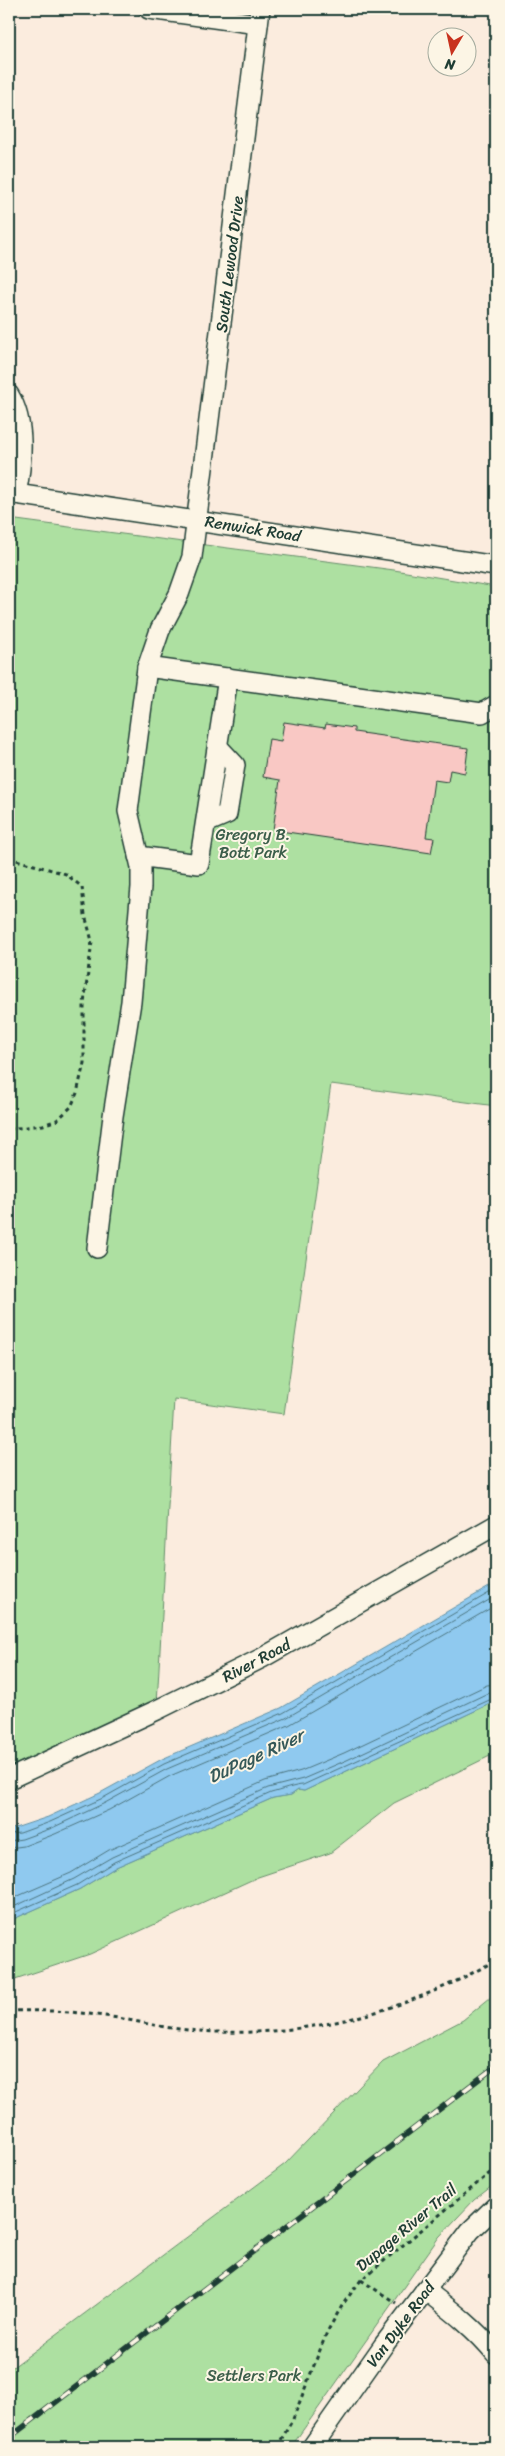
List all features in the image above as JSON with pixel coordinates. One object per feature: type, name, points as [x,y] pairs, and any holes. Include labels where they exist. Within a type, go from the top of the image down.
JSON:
[{"type":"street","points":[[149,9],[259,16]]},
{"type":"street","name":"South Lewood Drive","points":[[97,1248],[113,1116],[131,1002],[142,887],[138,856],[128,811],[147,667],[160,630],[179,594],[192,557],[259,16]]},
{"type":"street","points":[[9,396],[21,437],[22,468],[12,494]]},
{"type":"street","name":"Renwick Road","points":[[12,494],[197,520],[496,566]]},
{"type":"street","points":[[147,667],[482,713],[496,705]]},
{"type":"street","points":[[138,856],[198,864],[206,823],[227,814],[235,765],[218,748],[228,678]]},
{"type":"street","name":"River Road","points":[[9,1779],[157,1710],[262,1658],[496,1525]]},
{"type":"street","name":"Van Dyke Road","points":[[312,2447],[470,2231],[496,2206]]},
{"type":"street","points":[[425,2290],[462,2318],[486,2340],[496,2354]]},
{"type":"path","points":[[9,858],[66,874],[82,887],[85,915],[92,940],[84,1004],[84,1063],[72,1107],[56,1120],[43,1125],[9,1129]]},
{"type":"path","points":[[9,2012],[74,2012],[176,2029],[214,2033],[268,2032],[313,2027],[387,2010],[424,1996],[496,1960]]},
{"type":"path","name":"Dupage River Trail","points":[[277,2447],[294,2419],[327,2332],[343,2304],[361,2280],[496,2168]]},
{"type":"path","points":[[361,2280],[409,2312]]},
{"type":"green space","name":"Gregory B. Bott Park","points":[[9,519],[394,570],[496,587],[496,1106],[331,1084],[284,1414],[174,1399],[157,1704],[9,1774]]},
{"type":"green space","points":[[496,1701],[496,1753],[394,1803],[330,1853],[258,1877],[90,1954],[9,1981],[9,1921],[80,1889],[116,1867],[273,1798],[291,1795],[298,1790],[304,1791]]},
{"type":"green space","name":"Settlers Park","points":[[496,1993],[496,2183],[474,2200],[439,2237],[291,2447],[9,2447],[9,2370],[285,2164],[383,2062],[463,2020]]},
{"type":"water","name":"DuPage River","points":[[496,1583],[496,1701],[304,1791],[298,1790],[291,1795],[273,1798],[116,1867],[80,1889],[9,1921],[9,1830],[48,1817],[100,1793],[162,1759],[281,1708]]},
{"type":"building","points":[[284,722],[325,728],[326,724],[354,728],[354,732],[468,748],[465,773],[450,770],[448,782],[434,780],[426,837],[434,838],[431,853],[273,830],[280,780],[263,777],[269,739],[281,741]]},
{"type":"railway","points":[[9,2438],[496,2066]]}]
